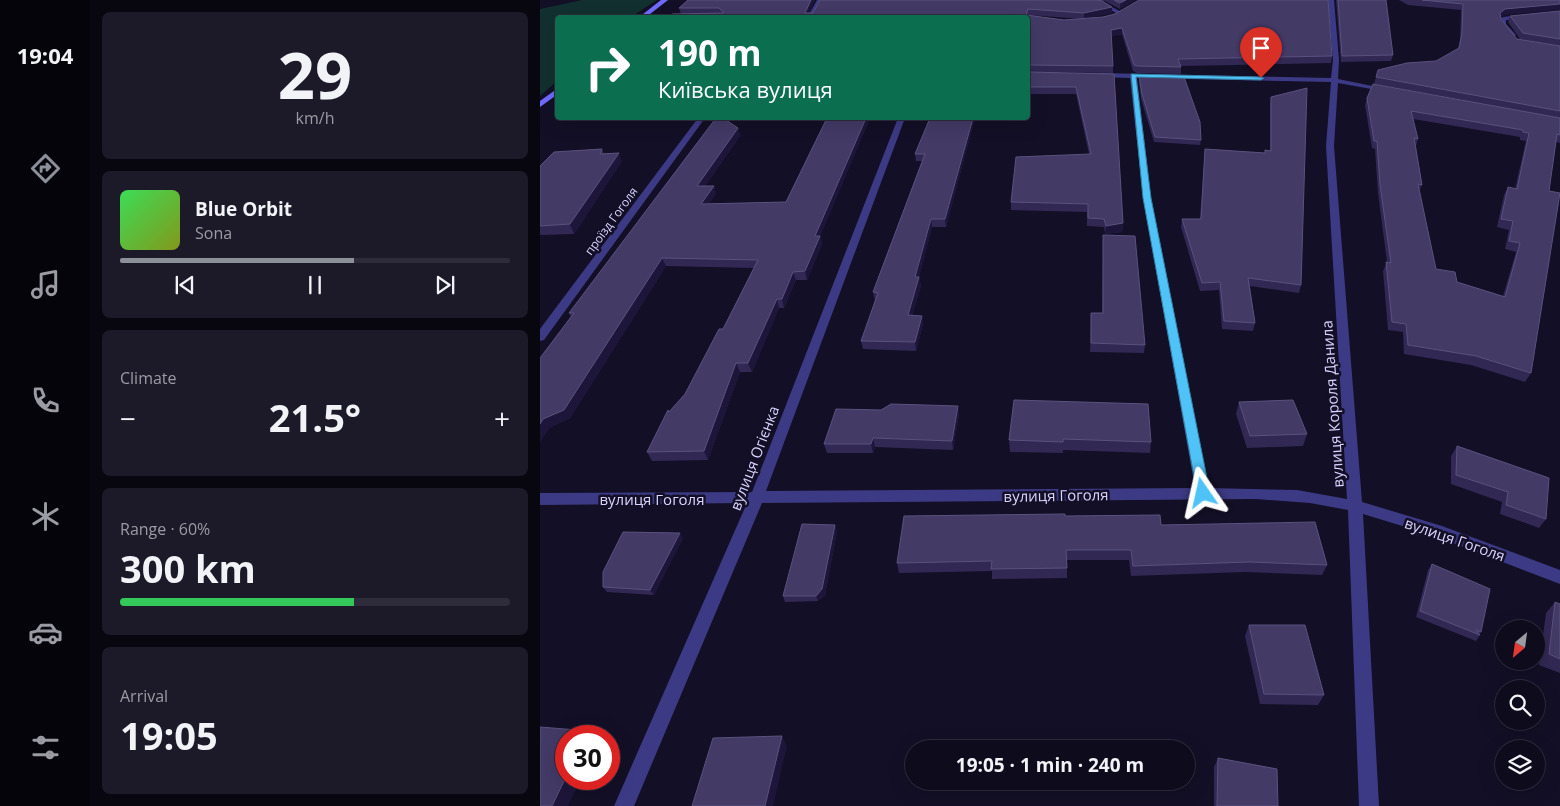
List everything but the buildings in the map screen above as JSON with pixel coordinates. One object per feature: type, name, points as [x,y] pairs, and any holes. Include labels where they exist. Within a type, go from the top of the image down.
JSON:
[{"type":"street","points":[[644,15],[665,0]]},
{"type":"street","points":[[812,15],[820,0]]},
{"type":"street","points":[[1077,0],[1103,4],[1120,13]]},
{"type":"street","name":"вулиця Короля Данила","points":[[1332,0],[1336,51],[1330,146],[1355,505],[1369,806]]},
{"type":"street","points":[[1095,21],[1112,18],[1126,10]]},
{"type":"street","points":[[1518,43],[1504,24],[1503,19],[1560,13]]},
{"type":"street","points":[[1095,75],[1334,80],[1400,92]]},
{"type":"street","points":[[1133,75],[1147,198],[1203,493]]},
{"type":"street","points":[[540,105],[555,92]]},
{"type":"street","name":"проїзд Гоголя","points":[[540,337],[700,120]]},
{"type":"street","name":"вулиця Огієнка","points":[[624,806],[756,499],[900,120]]},
{"type":"street","name":"вулиця Гоголя","points":[[540,499],[756,499],[1203,493],[1308,497],[1355,505],[1464,540],[1560,577]]},
{"type":"green space","points":[[582,0],[657,0],[634,15],[555,15],[555,83],[540,96],[540,9]]},
{"type":"route","points":[[1203,493],[1147,198],[1133,75],[1261,78]]}]
